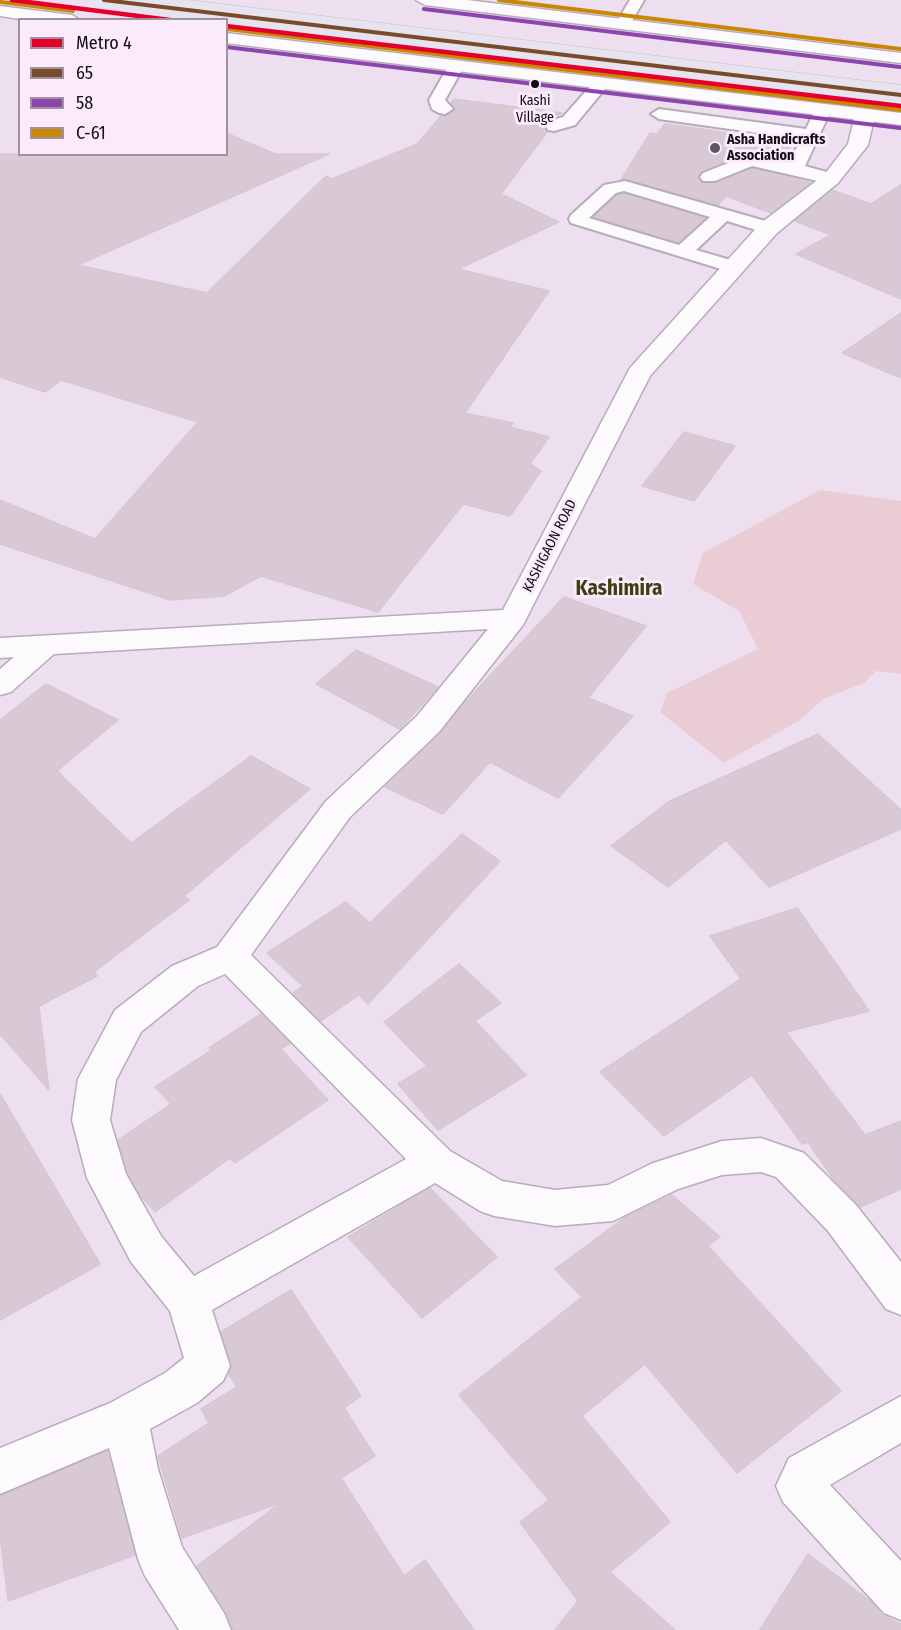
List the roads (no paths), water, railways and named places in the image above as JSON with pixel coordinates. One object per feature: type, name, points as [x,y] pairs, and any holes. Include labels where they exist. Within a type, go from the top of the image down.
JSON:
[{"type":"highway","points":[[104,0],[901,95]]},
{"type":"highway","points":[[404,17],[901,75]]},
{"type":"street","points":[[425,0],[901,58]]},
{"type":"street","points":[[0,11],[56,18]]},
{"type":"street","points":[[228,38],[901,119]]},
{"type":"street","name":"KASHIGAON ROAD","points":[[230,957],[338,809],[428,724],[513,618],[639,373],[768,228],[831,179],[858,145],[865,115],[901,58]]},
{"type":"street","points":[[0,648],[416,626],[513,618]]},
{"type":"street","points":[[0,685],[46,645]]},
{"type":"street","points":[[0,1471],[126,1418],[181,1388],[208,1366],[188,1301],[146,1249],[106,1178],[92,1120],[97,1079],[128,1021],[185,976],[230,957],[436,1163],[494,1198],[555,1208],[613,1203],[667,1175],[722,1158],[761,1155],[790,1165],[842,1218],[901,1296]]},
{"type":"street","points":[[188,1301],[436,1163]]},
{"type":"street","points":[[126,1418],[135,1469],[162,1559],[207,1630]]},
{"type":"street","points":[[901,1418],[805,1474],[799,1486],[901,1596]]},
{"type":"lane","points":[[624,23],[637,0]]},
{"type":"lane","points":[[445,109],[438,105],[437,100],[456,66]]},
{"type":"lane","points":[[554,126],[569,121],[601,84]]},
{"type":"lane","points":[[795,169],[823,110]]},
{"type":"lane","points":[[649,129],[660,111],[812,135]]},
{"type":"lane","points":[[709,177],[741,163],[752,161],[831,179]]},
{"type":"lane","points":[[734,267],[584,224],[578,219],[610,189],[625,186],[768,228]]},
{"type":"lane","points":[[682,252],[723,215]]},
{"type":"metro line","name":"4","points":[[12,0],[154,18]]},
{"type":"metro line","name":"4","points":[[228,26],[901,106]]},
{"type":"place","name":"Kashi Village","points":[[535,84]]},
{"type":"place","name":"Asha Handicrafts Association","points":[[715,148]]},
{"type":"district","name":"Kashimira","points":[[619,589]]}]
